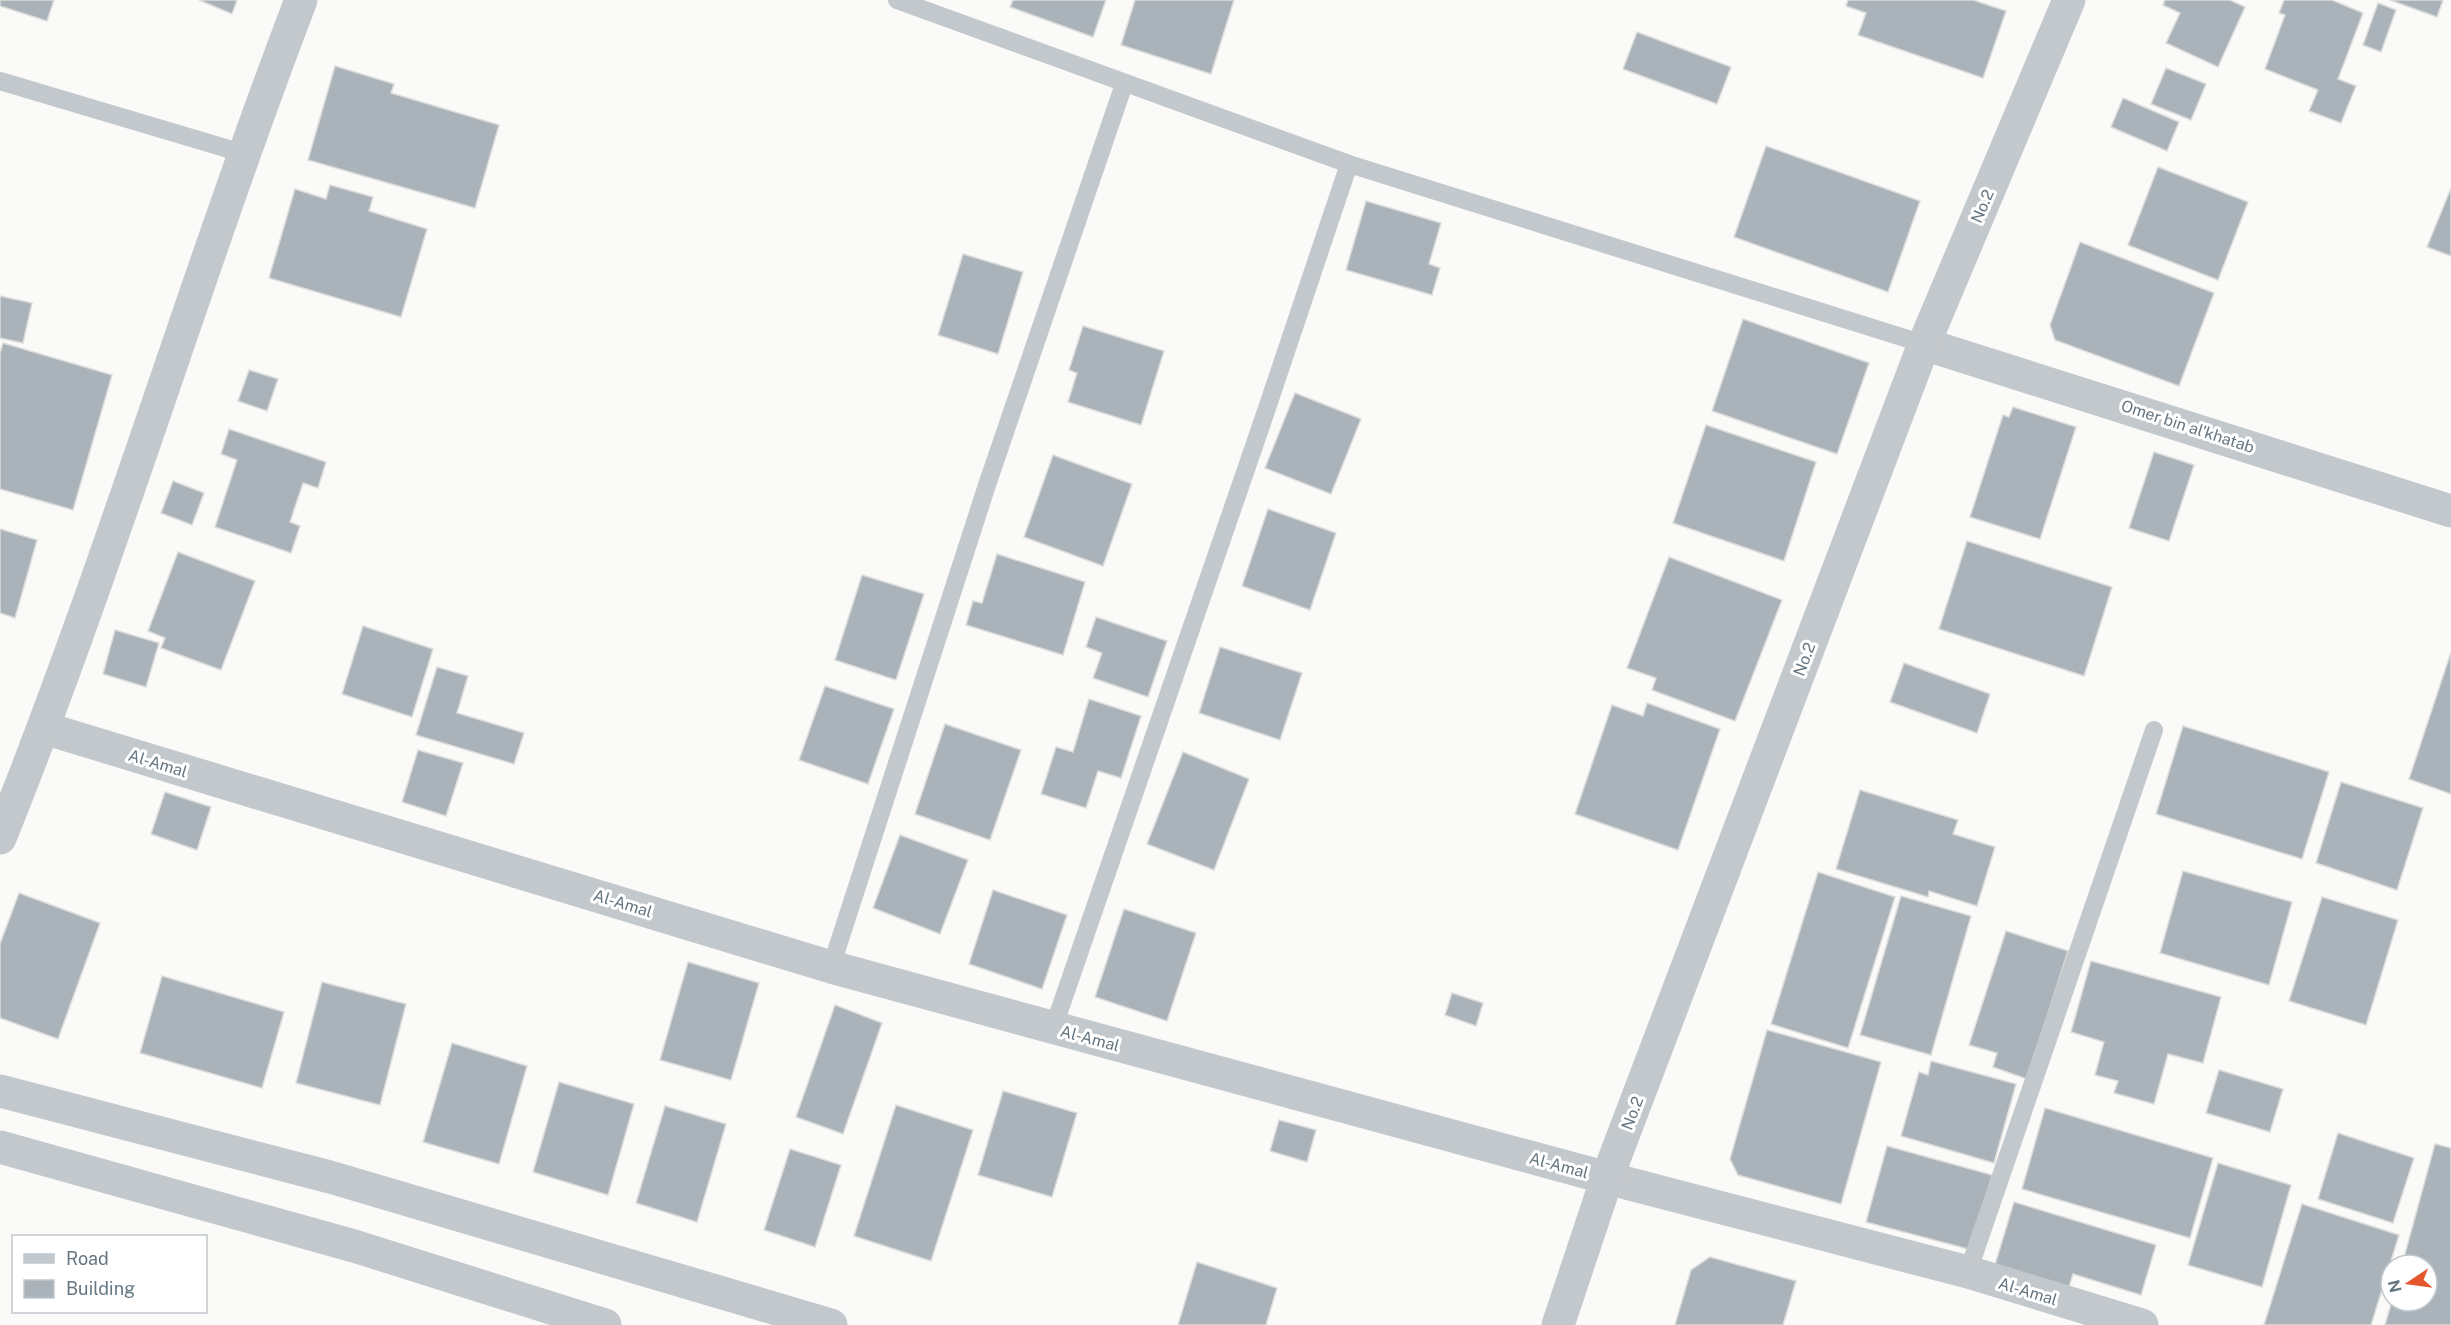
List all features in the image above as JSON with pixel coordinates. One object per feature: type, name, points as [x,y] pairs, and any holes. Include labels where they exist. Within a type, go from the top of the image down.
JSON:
[{"type":"street","points":[[0,838],[44,728],[133,478],[242,153],[301,0]]},
{"type":"street","name":"No.2","points":[[1558,1325],[1607,1178],[1924,344],[2069,0]]},
{"type":"street","name":"Omer bin al'khatab","points":[[1924,344],[2451,511]]},
{"type":"street","name":"Al-Amal","points":[[44,728],[831,967],[1607,1178],[1968,1272],[2142,1325]]},
{"type":"street","points":[[0,1090],[330,1177],[831,1325]]},
{"type":"street","points":[[0,1147],[354,1246],[605,1325]]},
{"type":"lane","points":[[897,0],[1349,164],[1924,344]]},
{"type":"lane","points":[[0,81],[242,153]]},
{"type":"lane","points":[[831,967],[992,470],[1124,84]]},
{"type":"lane","points":[[1053,1029],[1349,164]]},
{"type":"lane","points":[[1968,1272],[2154,730]]},
{"type":"building","points":[[0,0],[54,0],[47,21],[0,6]]},
{"type":"building","points":[[199,0],[237,0],[232,14]]},
{"type":"building","points":[[1013,0],[1106,0],[1093,37],[1010,7]]},
{"type":"building","points":[[1135,0],[1234,0],[1211,74],[1121,45]]},
{"type":"building","points":[[1848,0],[1973,0],[2006,11],[1983,78],[1858,35],[1866,13],[1846,6]]},
{"type":"building","points":[[2165,0],[2230,0],[2245,7],[2218,67],[2166,43],[2180,13],[2163,5]]},
{"type":"building","points":[[2284,0],[2332,0],[2363,13],[2338,79],[2356,86],[2341,123],[2309,111],[2318,90],[2265,69],[2285,15],[2279,13]]},
{"type":"building","points":[[2390,0],[2443,0],[2437,17]]},
{"type":"building","points":[[2378,3],[2396,10],[2381,52],[2363,45]]},
{"type":"building","points":[[1637,32],[1731,67],[1717,104],[1623,69]]},
{"type":"building","points":[[335,66],[394,84],[391,93],[499,125],[475,208],[308,160]]},
{"type":"building","points":[[2166,68],[2206,84],[2191,120],[2151,104]]},
{"type":"building","points":[[2123,98],[2179,122],[2167,151],[2111,127]]},
{"type":"building","points":[[1766,146],[1920,201],[1888,292],[1734,237]]},
{"type":"building","points":[[2158,167],[2248,202],[2218,280],[2128,245]]},
{"type":"building","points":[[330,185],[373,197],[369,211],[427,229],[401,317],[269,278],[295,189],[326,199]]},
{"type":"building","points":[[2451,188],[2451,256],[2427,247]]},
{"type":"building","points":[[1366,201],[1441,223],[1429,264],[1440,268],[1432,295],[1346,270]]},
{"type":"building","points":[[2080,242],[2214,293],[2179,386],[2055,340],[2050,325]]},
{"type":"building","points":[[963,254],[1023,272],[998,354],[938,335]]},
{"type":"building","points":[[0,296],[32,303],[23,343],[0,338]]},
{"type":"building","points":[[1743,319],[1869,363],[1837,454],[1712,411]]},
{"type":"building","points":[[1083,326],[1164,351],[1141,425],[1068,402],[1077,373],[1069,370]]},
{"type":"building","points":[[3,343],[112,375],[73,510],[0,489],[0,353]]},
{"type":"building","points":[[249,370],[278,379],[267,411],[238,401]]},
{"type":"building","points":[[1295,393],[1361,419],[1331,494],[1265,468]]},
{"type":"building","points":[[2013,407],[2076,427],[2040,539],[1970,517],[2003,415],[2009,417]]},
{"type":"building","points":[[1706,425],[1816,462],[1784,561],[1673,523]]},
{"type":"building","points":[[229,429],[326,462],[318,488],[303,483],[290,522],[300,526],[291,553],[215,527],[237,460],[221,454]]},
{"type":"building","points":[[2154,452],[2194,465],[2169,541],[2129,528]]},
{"type":"building","points":[[1053,455],[1132,484],[1103,566],[1024,537]]},
{"type":"building","points":[[173,481],[204,493],[192,525],[161,513]]},
{"type":"building","points":[[1268,509],[1336,533],[1310,610],[1242,586]]},
{"type":"building","points":[[0,529],[37,540],[15,618],[0,613]]},
{"type":"building","points":[[1967,541],[2112,587],[2084,676],[1939,629]]},
{"type":"building","points":[[178,552],[255,581],[221,670],[161,648],[165,638],[148,631]]},
{"type":"building","points":[[997,554],[1085,582],[1063,655],[966,625],[973,601],[982,603]]},
{"type":"building","points":[[1669,557],[1782,600],[1735,721],[1652,690],[1656,678],[1627,668]]},
{"type":"building","points":[[862,575],[924,594],[896,680],[835,660]]},
{"type":"building","points":[[1096,617],[1167,641],[1148,697],[1093,678],[1102,653],[1086,647]]},
{"type":"building","points":[[363,626],[433,649],[412,717],[342,694]]},
{"type":"building","points":[[115,630],[159,643],[146,687],[103,674]]},
{"type":"building","points":[[1220,647],[1302,673],[1280,740],[1199,713]]},
{"type":"building","points":[[2451,652],[2451,794],[2409,779]]},
{"type":"building","points":[[1904,663],[1990,694],[1977,733],[1890,702]]},
{"type":"building","points":[[437,667],[468,676],[457,713],[524,733],[514,764],[416,735]]},
{"type":"building","points":[[825,686],[894,709],[868,784],[799,760]]},
{"type":"building","points":[[1089,699],[1141,716],[1121,778],[1098,771],[1086,808],[1041,794],[1056,747],[1073,752]]},
{"type":"building","points":[[1647,703],[1720,729],[1678,850],[1575,814],[1612,705],[1643,716]]},
{"type":"building","points":[[945,724],[1021,750],[990,840],[915,814]]},
{"type":"building","points":[[2183,726],[2329,772],[2302,859],[2156,814]]},
{"type":"building","points":[[418,750],[463,763],[446,816],[402,802]]},
{"type":"building","points":[[1183,752],[1249,779],[1214,870],[1147,844]]},
{"type":"building","points":[[2341,782],[2423,808],[2397,890],[2316,863]]},
{"type":"building","points":[[1860,790],[1958,820],[1953,834],[1995,847],[1977,906],[1929,891],[1928,897],[1836,869]]},
{"type":"building","points":[[165,792],[211,807],[197,850],[151,834]]},
{"type":"building","points":[[900,835],[968,860],[940,934],[873,908]]},
{"type":"building","points":[[2183,871],[2292,902],[2269,985],[2160,953]]},
{"type":"building","points":[[1818,872],[1895,897],[1848,1048],[1771,1024]]},
{"type":"building","points":[[993,890],[1067,915],[1042,989],[969,964]]},
{"type":"building","points":[[19,893],[100,923],[58,1039],[0,1018],[0,944]]},
{"type":"building","points":[[1901,896],[1971,916],[1931,1055],[1860,1035]]},
{"type":"building","points":[[2322,897],[2398,920],[2366,1025],[2289,1001]]},
{"type":"building","points":[[1124,909],[1196,933],[1167,1021],[1095,997]]},
{"type":"building","points":[[2006,931],[2068,951],[2027,1079],[1993,1067],[1997,1053],[1969,1045]]},
{"type":"building","points":[[2091,961],[2221,997],[2203,1063],[2168,1054],[2154,1104],[2114,1093],[2118,1081],[2095,1075],[2104,1042],[2071,1032]]},
{"type":"building","points":[[688,962],[759,983],[731,1080],[660,1060]]},
{"type":"building","points":[[162,976],[284,1012],[262,1088],[140,1053]]},
{"type":"building","points":[[322,982],[406,1004],[380,1105],[296,1083]]},
{"type":"building","points":[[1452,993],[1483,1003],[1476,1026],[1445,1015]]},
{"type":"building","points":[[835,1005],[882,1023],[843,1134],[796,1117]]},
{"type":"building","points":[[1767,1030],[1881,1062],[1841,1204],[1738,1175],[1730,1159]]},
{"type":"building","points":[[452,1043],[527,1066],[499,1164],[423,1142]]},
{"type":"building","points":[[1931,1061],[2016,1084],[1994,1163],[1901,1136],[1919,1072],[1928,1075]]},
{"type":"building","points":[[2219,1070],[2283,1089],[2270,1132],[2206,1113]]},
{"type":"building","points":[[559,1082],[634,1104],[608,1195],[533,1172]]},
{"type":"building","points":[[1003,1091],[1077,1113],[1052,1197],[978,1175]]},
{"type":"building","points":[[896,1105],[973,1130],[931,1261],[854,1236]]},
{"type":"building","points":[[665,1106],[726,1124],[697,1222],[636,1203]]},
{"type":"building","points":[[2045,1108],[2213,1158],[2190,1238],[2022,1189]]},
{"type":"building","points":[[1279,1120],[1316,1130],[1307,1162],[1270,1151]]},
{"type":"building","points":[[2338,1133],[2414,1158],[2393,1223],[2318,1199]]},
{"type":"building","points":[[2435,1144],[2451,1148],[2451,1325],[2385,1325],[2388,1313],[2439,1313],[2439,1253],[2405,1253]]},
{"type":"building","points":[[1887,1146],[1992,1175],[1972,1250],[1866,1222]]},
{"type":"building","points":[[790,1149],[841,1165],[815,1247],[764,1230]]},
{"type":"building","points":[[2218,1163],[2291,1185],[2262,1287],[2188,1265]]},
{"type":"building","points":[[2014,1202],[2156,1245],[2141,1295],[2073,1274],[2068,1290],[1994,1268]]},
{"type":"building","points":[[2302,1204],[2399,1235],[2393,1253],[2379,1253],[2379,1299],[2371,1325],[2264,1325]]},
{"type":"building","points":[[1710,1257],[1796,1281],[1783,1325],[1675,1325],[1691,1270]]},
{"type":"building","points":[[1197,1262],[1277,1288],[1266,1325],[1178,1325]]}]
